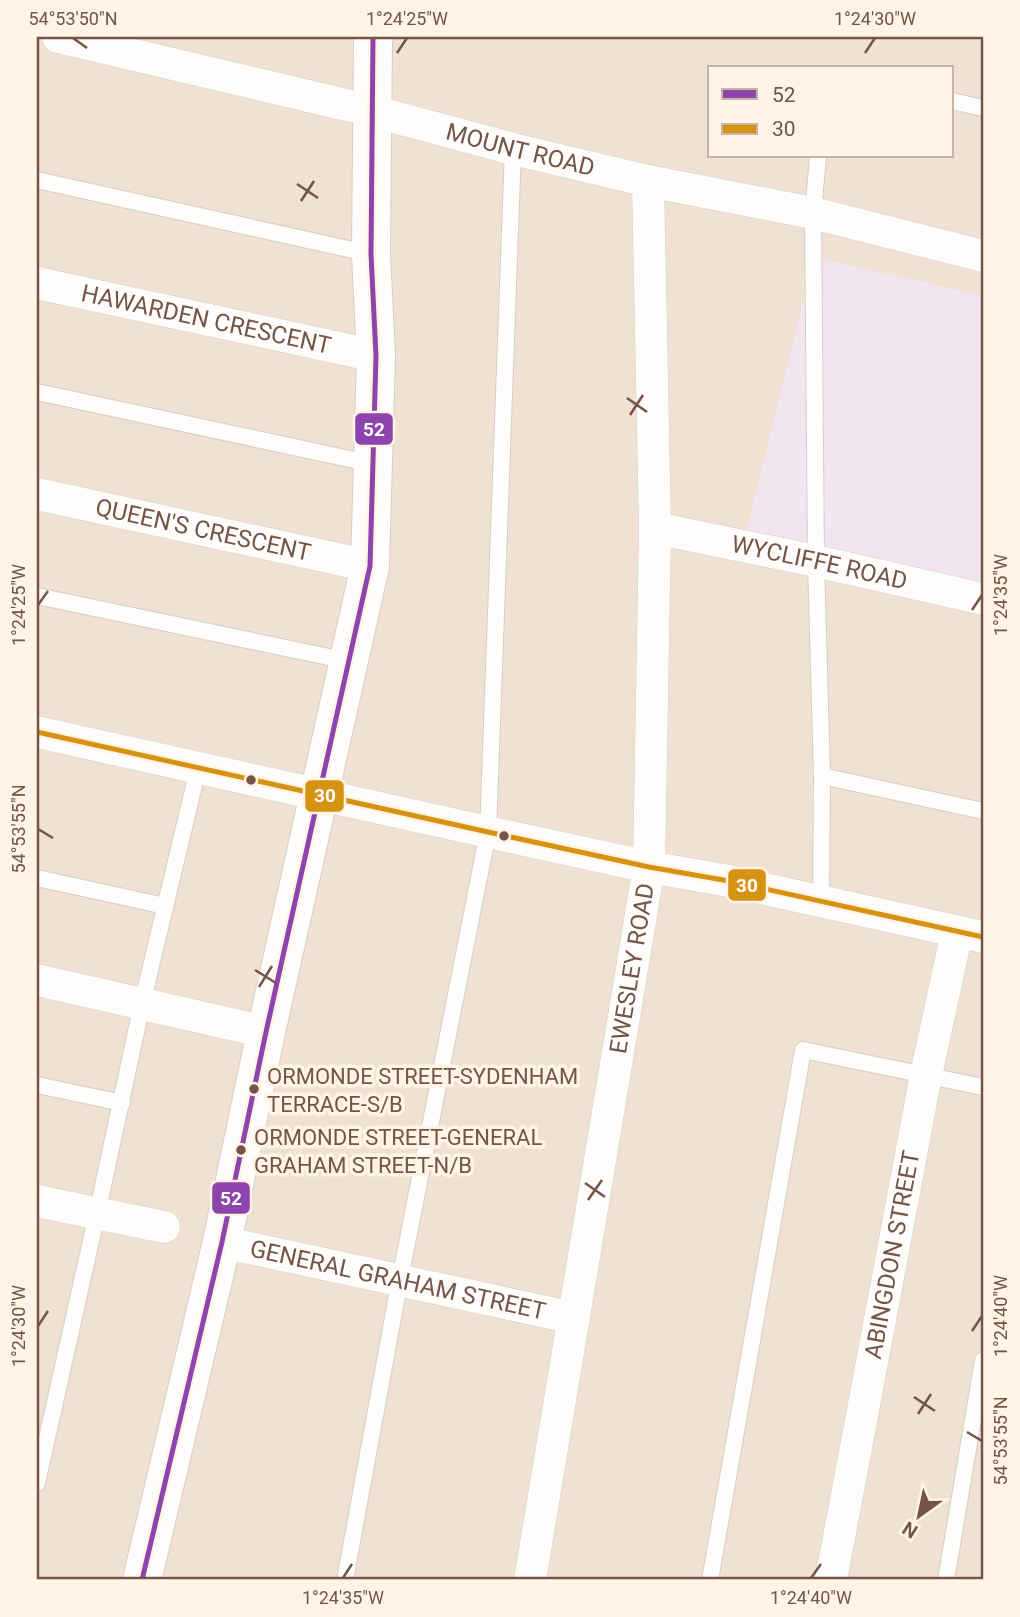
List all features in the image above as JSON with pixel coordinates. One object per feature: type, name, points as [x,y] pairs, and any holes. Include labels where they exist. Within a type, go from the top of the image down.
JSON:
[{"type":"street","name":"MOUNT ROAD","points":[[58,37],[372,111],[513,149],[648,181],[813,213],[983,256]]},
{"type":"street","points":[[142,1580],[222,1242],[370,566],[376,356],[371,254],[373,37]]},
{"type":"street","name":"EWESLEY ROAD","points":[[530,1580],[649,867],[655,528],[648,181]]},
{"type":"street","name":"HAWARDEN CRESCENT","points":[[37,283],[376,356]]},
{"type":"street","name":"QUEEN'S CRESCENT","points":[[37,494],[370,566]]},
{"type":"street","name":"WYCLIFFE ROAD","points":[[655,528],[983,599]]},
{"type":"street","points":[[37,732],[970,935]]},
{"type":"street","name":"ABINGDON STREET","points":[[831,1580],[926,1075],[970,935]]},
{"type":"street","points":[[37,979],[266,1032]]},
{"type":"street","points":[[37,1201],[163,1227]]},
{"type":"street","name":"GENERAL GRAHAM STREET","points":[[222,1242],[575,1318]]},
{"type":"lane","points":[[954,101],[983,108]]},
{"type":"lane","points":[[345,1580],[400,1279],[488,832],[513,149]]},
{"type":"lane","points":[[818,158],[813,213],[816,561],[822,776],[821,902]]},
{"type":"lane","points":[[37,180],[371,254]]},
{"type":"lane","points":[[37,392],[374,465]]},
{"type":"lane","points":[[37,596],[348,662]]},
{"type":"lane","points":[[37,1483],[142,1004],[198,769]]},
{"type":"lane","points":[[822,776],[983,811]]},
{"type":"lane","points":[[37,878],[165,906]]},
{"type":"lane","points":[[709,1580],[803,1050],[983,1087]]},
{"type":"lane","points":[[37,1085],[122,1103]]},
{"type":"lane","points":[[946,1580],[983,1360]]},
{"type":"shaded area","points":[[37,37],[983,37],[983,1580],[37,1580]]},
{"type":"shaded area","points":[[814,257],[983,296],[983,587],[746,533]]},
{"type":"transit line","name":"52","points":[[142,1580],[222,1242],[370,566],[376,356],[371,254],[373,37]]},
{"type":"transit line","name":"30","points":[[37,732],[649,867],[729,881],[983,937]]},
{"type":"place","name":"ORMONDE STREET-SYDENHAM TERRACE-S/B","points":[[254,1089]]},
{"type":"place","name":"ORMONDE STREET-GENERAL GRAHAM STREET-N/B","points":[[241,1150]]}]
